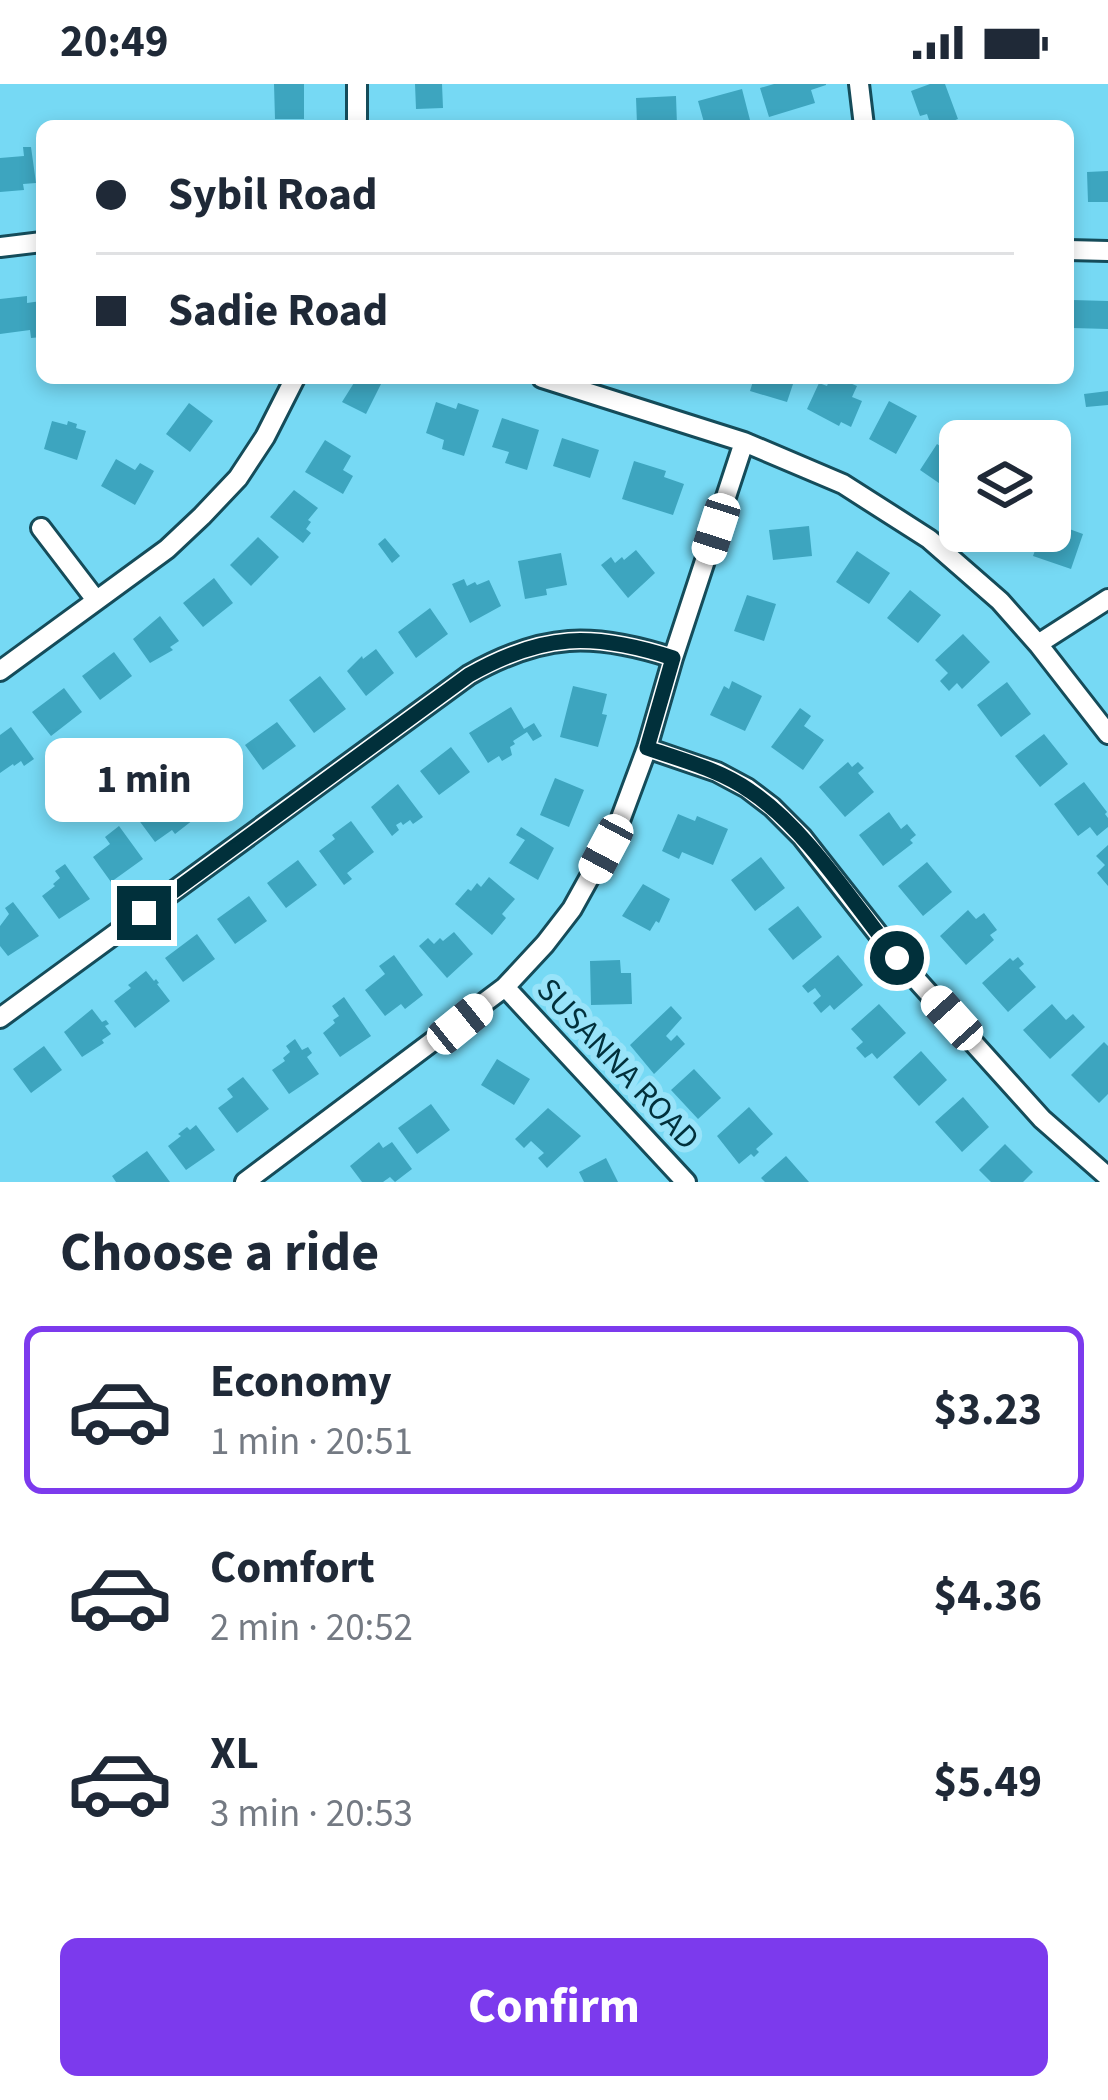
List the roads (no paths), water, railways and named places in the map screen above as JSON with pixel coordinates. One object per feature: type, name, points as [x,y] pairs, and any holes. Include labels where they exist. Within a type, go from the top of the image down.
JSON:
[{"type":"street","points":[[357,84],[357,120]]},
{"type":"street","points":[[859,84],[862,120]]},
{"type":"street","points":[[0,247],[36,243]]},
{"type":"street","points":[[1074,250],[1108,251]]},
{"type":"street","points":[[0,671],[167,549],[238,478],[292,384]]},
{"type":"street","points":[[561,384],[744,442],[843,484],[929,539],[1000,602],[1108,734]]},
{"type":"street","points":[[245,1182],[505,987],[583,890],[618,826],[647,748],[744,442]]},
{"type":"street","points":[[41,528],[96,600]]},
{"type":"street","points":[[1038,644],[1108,599]]},
{"type":"street","points":[[0,1018],[469,675],[504,655],[535,646],[601,641],[673,658]]},
{"type":"street","points":[[647,748],[717,772],[772,807],[802,837],[897,958],[1042,1119],[1108,1177]]},
{"type":"street","name":"SUSANNA ROAD","points":[[505,987],[686,1182]]}]
